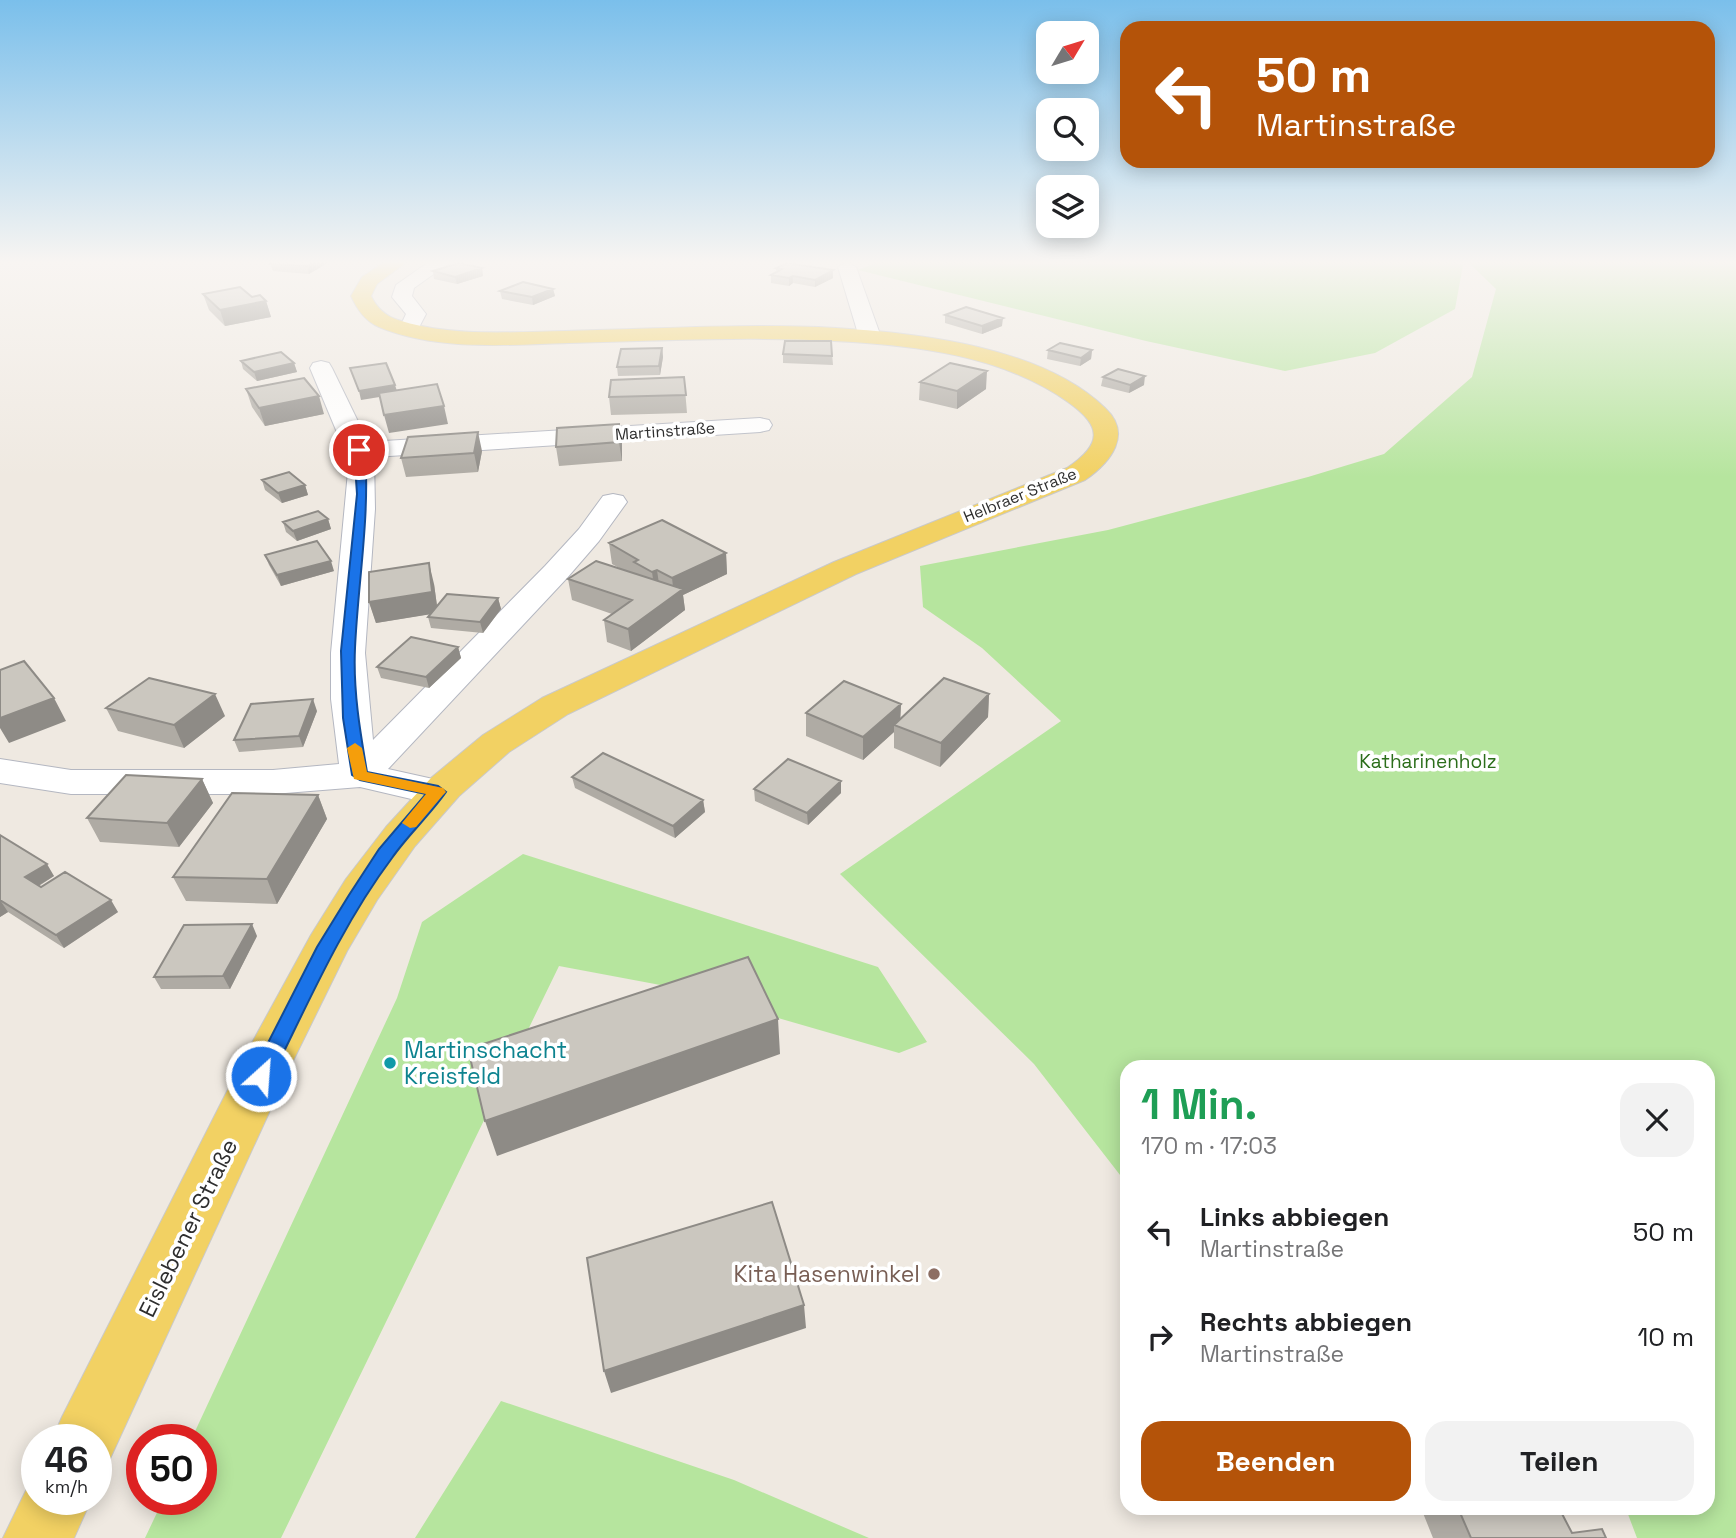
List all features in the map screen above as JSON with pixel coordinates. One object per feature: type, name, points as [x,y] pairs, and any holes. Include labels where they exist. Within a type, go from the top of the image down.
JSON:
[{"type":"main road","name":"Helbraer Straße","points":[[437,333],[506,338],[737,334],[870,337],[925,344],[976,355],[1053,383],[1083,401],[1103,420],[1107,437],[1101,455],[1088,467],[1054,484],[886,550],[635,666]]},
{"type":"main road","name":"Eislebener Straße","points":[[93,1424],[326,947],[386,853],[438,792],[513,729],[635,666]]},
{"type":"main road","points":[[38,1538],[50,1515]]},
{"type":"street","points":[[869,333],[870,337]]},
{"type":"street","points":[[321,368],[359,450],[363,494],[348,663],[352,736],[360,775]]},
{"type":"street","name":"Martinstraße","points":[[359,450],[760,425]]},
{"type":"street","points":[[360,775],[556,572],[589,535],[613,502]]},
{"type":"street","points":[[0,771],[71,782],[273,782],[360,775],[438,792]]},
{"type":"green space","points":[[1113,333],[1412,333],[1375,353],[1285,371]]},
{"type":"green space","name":"Katharinenholz","points":[[1484,333],[1736,333],[1736,1538],[1637,1538],[1628,1515],[1715,1515],[1715,1060],[1120,1060],[1120,1175],[1034,1064],[840,874],[1061,721],[982,648],[923,607],[920,566],[1108,530],[1384,454],[1472,377]]},
{"type":"green space","points":[[523,854],[878,967],[927,1042],[899,1053],[671,987],[559,966],[281,1538],[145,1538],[156,1515],[217,1515],[217,1424],[198,1424],[397,998],[422,922]]},
{"type":"green space","points":[[501,1401],[734,1480],[869,1538],[415,1538]]},
{"type":"building","points":[[785,341],[831,341],[832,356],[783,354]]},
{"type":"building","points":[[1060,343],[1092,350],[1081,358],[1048,350]]},
{"type":"building","points":[[662,348],[659,366],[617,367],[621,349]]},
{"type":"building","points":[[281,352],[294,363],[254,372],[241,361]]},
{"type":"building","points":[[386,363],[395,385],[359,391],[350,368]]},
{"type":"building","points":[[950,363],[987,371],[957,391],[920,382]]},
{"type":"building","points":[[1118,369],[1145,376],[1130,385],[1103,377]]},
{"type":"building","points":[[684,377],[686,395],[609,397],[611,380]]},
{"type":"building","points":[[304,378],[319,396],[259,408],[246,389]]},
{"type":"building","points":[[437,384],[444,406],[384,415],[379,393]]},
{"type":"building","points":[[619,424],[619,442],[556,447],[557,428]]},
{"type":"building","points":[[478,432],[474,453],[401,458],[408,437]]},
{"type":"building","points":[[289,472],[305,485],[278,493],[262,480]]},
{"type":"building","points":[[318,511],[328,519],[293,531],[283,522]]},
{"type":"building","points":[[662,520],[726,553],[672,578],[657,570],[652,572],[634,562],[638,560],[609,543]]},
{"type":"building","points":[[317,541],[331,561],[277,575],[265,555]]},
{"type":"building","points":[[596,561],[683,589],[628,629],[604,620],[632,600],[568,579]]},
{"type":"building","points":[[429,563],[432,592],[369,602],[369,572]]},
{"type":"building","points":[[447,594],[498,598],[480,622],[428,617]]},
{"type":"building","points":[[411,637],[458,647],[426,677],[377,667]]},
{"type":"building","points":[[24,661],[54,698],[0,718],[0,670]]},
{"type":"building","points":[[149,678],[215,694],[174,725],[106,708]]},
{"type":"building","points":[[944,678],[989,694],[941,743],[894,725]]},
{"type":"building","points":[[844,681],[901,704],[863,737],[806,713]]},
{"type":"building","points":[[313,699],[299,736],[234,740],[251,704]]},
{"type":"building","points":[[603,753],[703,800],[673,826],[572,777]]},
{"type":"building","points":[[788,759],[841,781],[807,813],[754,789]]},
{"type":"building","points":[[126,775],[202,779],[167,823],[87,818]]},
{"type":"building","points":[[232,793],[318,795],[267,879],[173,877]]},
{"type":"building","points":[[0,835],[47,864],[25,877],[41,887],[65,872],[111,900],[56,935],[0,900]]},
{"type":"building","points":[[252,924],[223,976],[154,977],[184,925]]},
{"type":"building","points":[[748,957],[778,1019],[485,1121],[468,1049]]},
{"type":"building","points":[[772,1202],[804,1305],[604,1371],[587,1258]]},
{"type":"building","points":[[1461,1515],[1563,1515],[1572,1533],[1602,1529],[1606,1538],[1471,1538]]},
{"type":"slow traffic","points":[[355,748],[360,775],[438,792],[410,823]]},
{"type":"place","name":"Martinschacht Kreisfeld","points":[[390,1063]]},
{"type":"place","name":"Kita Hasenwinkel","points":[[934,1274]]},
{"type":"route","points":[[261,1076],[326,947],[355,899],[386,853],[438,792],[360,775],[348,699],[348,651],[363,494],[359,450]]}]
